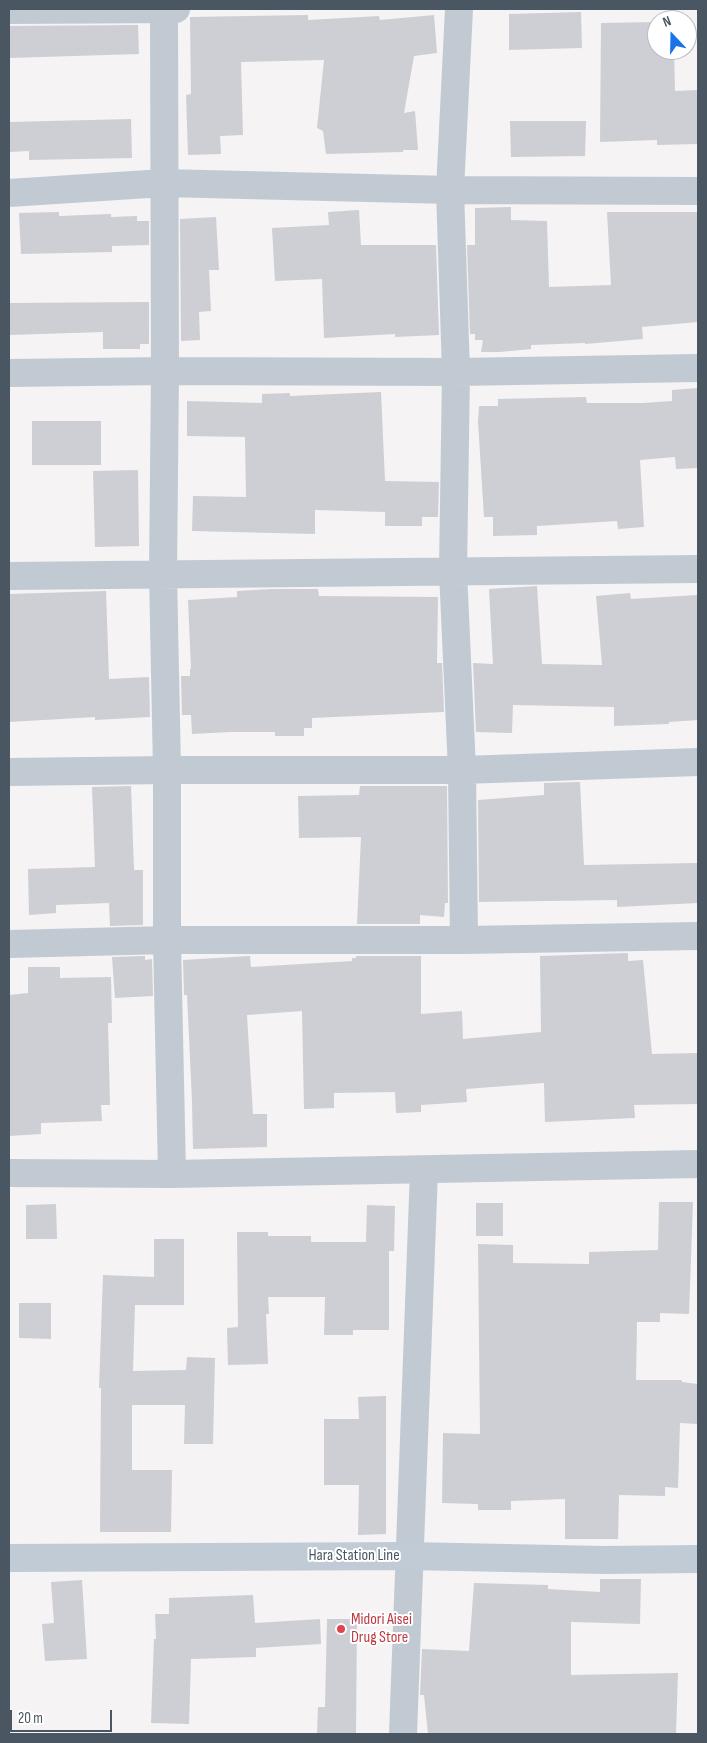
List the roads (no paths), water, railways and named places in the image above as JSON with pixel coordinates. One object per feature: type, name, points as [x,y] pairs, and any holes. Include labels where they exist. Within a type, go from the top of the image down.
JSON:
[{"type":"main road","name":"Hara Station Line","points":[[9,1558],[409,1556],[604,1560],[698,1558]]},
{"type":"street","points":[[164,9],[166,371],[163,574],[172,1174]]},
{"type":"street","points":[[9,10],[176,9]]},
{"type":"street","points":[[459,9],[450,190],[456,372],[453,571],[462,770],[464,940]]},
{"type":"street","points":[[9,194],[164,183],[450,190],[698,191]]},
{"type":"street","points":[[9,372],[456,372],[698,368]]},
{"type":"street","points":[[9,576],[698,569]]},
{"type":"street","points":[[9,772],[462,770],[698,762]]},
{"type":"street","points":[[9,944],[167,940],[464,940],[698,936]]},
{"type":"street","points":[[9,1174],[172,1174],[698,1164]]},
{"type":"street","points":[[402,1734],[424,1170]]},
{"type":"place","name":"Midori Aisei Drug Store","points":[[341,1629]]}]
